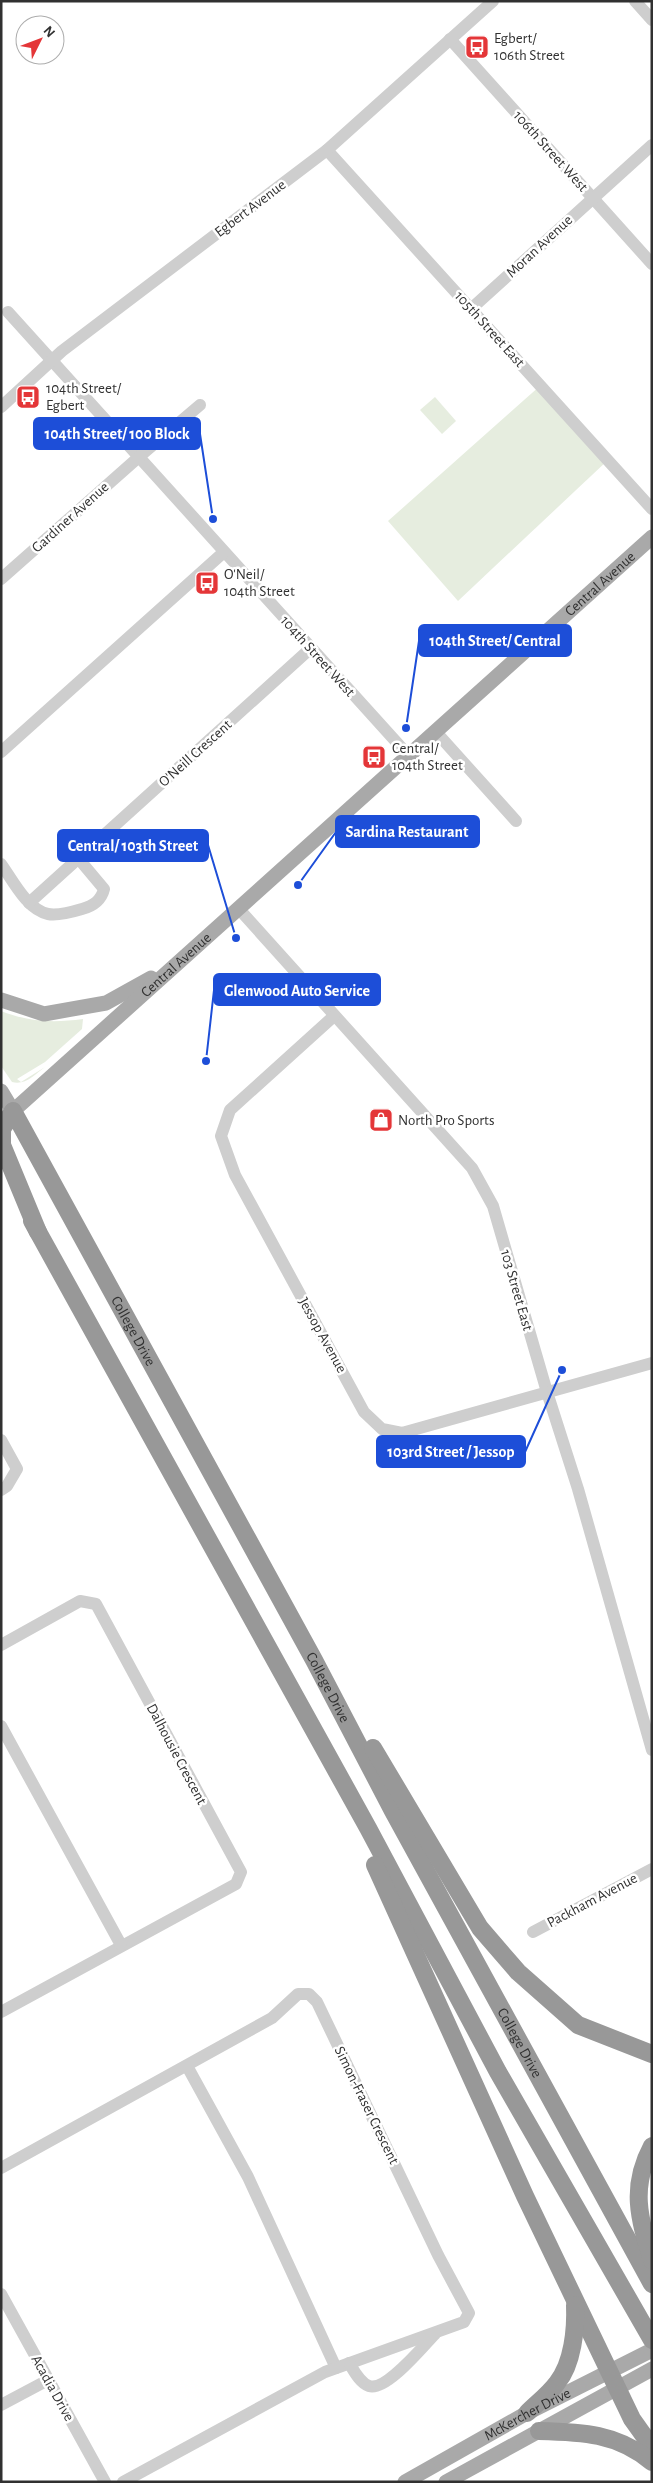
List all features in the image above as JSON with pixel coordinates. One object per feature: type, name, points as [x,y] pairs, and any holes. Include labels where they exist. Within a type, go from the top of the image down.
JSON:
[{"type":"highway","points":[[7,1112],[2,1129],[2,1145],[38,1232]]},
{"type":"highway","name":"College Drive","points":[[7,1112],[314,1660],[393,1812],[652,2284]]},
{"type":"highway","points":[[1,1166],[368,1828],[498,2072],[652,2340]]},
{"type":"highway","points":[[314,1660],[335,1684],[480,1928],[518,1972],[578,2025],[652,2054]]},
{"type":"highway","points":[[325,1753],[525,2196],[632,2419],[652,2446]]},
{"type":"highway","points":[[652,2146],[639,2178],[639,2219],[652,2260]]},
{"type":"highway","points":[[527,2413],[559,2382],[568,2358],[576,2326],[575,2299]]},
{"type":"highway","points":[[538,2431],[599,2435],[636,2449],[652,2462]]},
{"type":"main road","name":"Central Avenue","points":[[7,1112],[238,909],[652,537]]},
{"type":"main road","points":[[1,1000],[44,1014],[106,1003],[174,965]]},
{"type":"main road","name":"College Drive","points":[[1,1091],[7,1112]]},
{"type":"main road","name":"McKercher Drive","points":[[446,2482],[538,2431],[613,2379],[632,2360],[652,2350]]},
{"type":"main road","name":"McKercher Drive","points":[[405,2482],[527,2413],[613,2379],[645,2372]]},
{"type":"street","name":"Egbert Avenue","points":[[1,407],[52,360],[327,150],[493,1]]},
{"type":"street","points":[[635,1],[652,20]]},
{"type":"street","name":"106th Street West","points":[[450,39],[652,264]]},
{"type":"street","name":"Moran Avenue","points":[[472,308],[592,197],[652,145]]},
{"type":"street","name":"105th Street East","points":[[327,150],[652,509]]},
{"type":"street","name":"104th Street West","points":[[8,312],[409,756]]},
{"type":"street","name":"Gardiner Avenue","points":[[1,579],[200,405]]},
{"type":"street","points":[[2,749],[224,552]]},
{"type":"street","name":"O'Neill Crescent","points":[[29,903],[311,648]]},
{"type":"street","points":[[436,732],[516,821]]},
{"type":"street","points":[[1,864],[29,903],[46,914],[58,915],[90,906],[97,902],[104,889],[78,858]]},
{"type":"street","name":"103 Street East","points":[[238,909],[472,1168],[493,1206],[547,1392],[578,1489],[652,1750]]},
{"type":"street","name":"Jessop Avenue","points":[[334,1016],[230,1110],[221,1136],[236,1175],[364,1412],[382,1429],[402,1433],[652,1362]]},
{"type":"street","points":[[1,1440],[17,1469],[8,1486],[1,1490]]},
{"type":"street","name":"Dalhousie Crescent","points":[[1,1645],[80,1601],[96,1604],[241,1872],[236,1884],[2,2009]]},
{"type":"street","points":[[1,1726],[121,1945]]},
{"type":"street","name":"Packham Avenue","points":[[533,1932],[652,1869]]},
{"type":"street","name":"Simon-Fraser Crescent","points":[[1,2168],[272,2018],[298,1994],[309,1994],[314,1997],[438,2256],[469,2313],[464,2322],[336,2368],[123,2482]]},
{"type":"street","points":[[187,2066],[248,2177],[336,2368]]},
{"type":"street","name":"Acadia Drive","points":[[1,2294],[4,2308],[48,2380],[105,2482]]},
{"type":"street","name":"Simon-Fraser Crescent","points":[[349,2363],[365,2384],[372,2387],[380,2386],[401,2369],[437,2332]]},
{"type":"street","points":[[1,2405],[48,2380]]},
{"type":"shaded area","points":[[541,385],[608,460],[458,601],[388,521]]},
{"type":"shaded area","points":[[435,397],[456,421],[442,434],[420,410]]},
{"type":"shaded area","points":[[1,1011],[41,1021],[83,1019],[82,1029],[45,1062],[17,1079],[21,1082],[12,1082],[1,1066]]},
{"type":"shaded area","points":[[45,1067],[26,1081],[21,1082]]},
{"type":"place","name":"Egbert/ 106th Street","points":[[477,47]]},
{"type":"place","name":"104th Street/ Egbert","points":[[28,397]]},
{"type":"place","name":"104th Street/ 100 Block","points":[[213,519]]},
{"type":"place","name":"O'Neil/ 104th Street","points":[[207,583]]},
{"type":"place","name":"104th Street/ Central","points":[[406,728]]},
{"type":"place","name":"Central/ 104th Street","points":[[374,757]]},
{"type":"place","name":"Sardina Restaurant","points":[[298,885]]},
{"type":"place","name":"Central/ 103th Street","points":[[236,938]]},
{"type":"place","name":"Glenwood Auto Service","points":[[206,1061]]},
{"type":"place","name":"North Pro Sports","points":[[381,1120]]},
{"type":"place","name":"103rd Street / Jessop","points":[[562,1370]]}]
